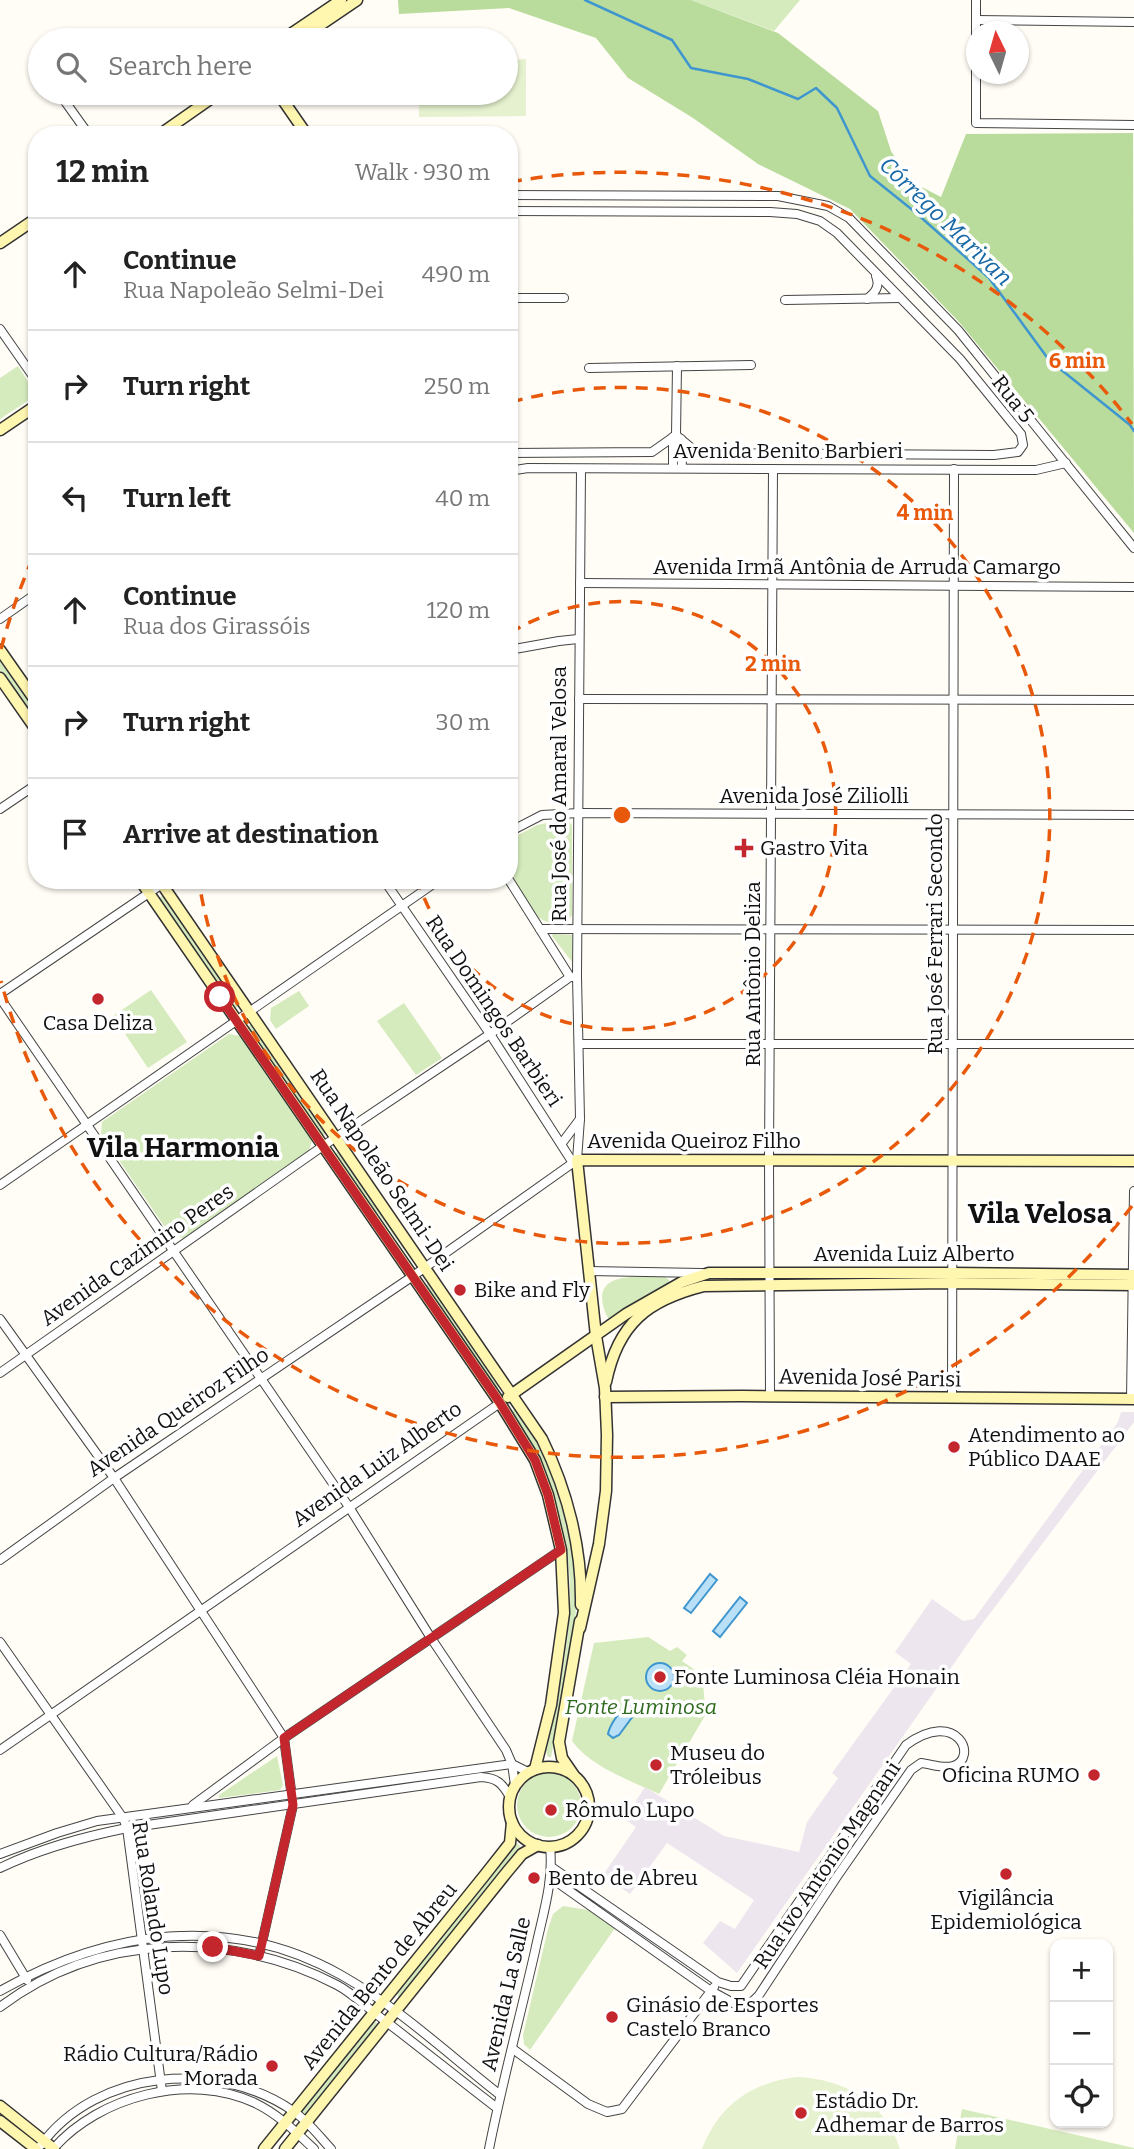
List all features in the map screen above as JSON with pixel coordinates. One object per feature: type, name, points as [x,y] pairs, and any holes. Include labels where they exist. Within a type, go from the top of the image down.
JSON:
[{"type":"main road","points":[[300,28],[341,0]]},
{"type":"main road","points":[[316,28],[357,0]]},
{"type":"main road","points":[[172,126],[202,105]]},
{"type":"main road","points":[[286,105],[301,126]]},
{"type":"main road","points":[[0,243],[28,224]]},
{"type":"main road","points":[[0,430],[28,411]]},
{"type":"main road","points":[[0,650],[28,690]]},
{"type":"main road","points":[[0,678],[28,719]]},
{"type":"main road","name":"Rua Napoleão Selmi-Dei","points":[[146,889],[500,1403],[535,1460],[548,1495],[561,1550],[564,1613],[551,1705],[531,1771]]},
{"type":"main road","name":"Rua Napoleão Selmi-Dei","points":[[168,889],[513,1394],[555,1465],[575,1535],[581,1587],[580,1628],[559,1742],[562,1758],[573,1774]]},
{"type":"main road","name":"Avenida Queiroz Filho","points":[[575,1161],[1134,1161]]},
{"type":"main road","name":"Rua José do Amaral Velosa","points":[[575,1161],[605,1392],[606,1491],[599,1544],[580,1628]]},
{"type":"main road","name":"Avenida Luiz Alberto","points":[[500,1403],[626,1314],[671,1288],[709,1273],[769,1278],[1134,1275]]},
{"type":"main road","name":"Avenida Luiz Alberto","points":[[614,1351],[637,1317],[659,1301],[704,1286],[769,1278]]},
{"type":"main road","name":"Avenida Luiz Alberto","points":[[951,1278],[1134,1285]]},
{"type":"main road","name":"Rua José do Amaral Velosa","points":[[605,1392],[614,1351]]},
{"type":"main road","name":"Avenida José Parisi","points":[[605,1392],[1133,1399]]},
{"type":"main road","points":[[550,1766],[573,1774],[587,1792],[588,1817],[583,1829],[563,1844],[550,1847],[538,1845],[518,1833],[509,1810],[515,1785],[531,1771],[550,1766]]},
{"type":"main road","name":"Avenida Bento de Abreu","points":[[264,2149],[510,1843],[512,1822]]},
{"type":"main road","name":"Avenida Bento de Abreu","points":[[285,2149],[522,1854],[538,1845]]},
{"type":"main road","points":[[0,2106],[39,2146]]},
{"type":"main road","points":[[0,2121],[39,2146],[53,2149]]},
{"type":"street","points":[[976,0],[976,123],[1134,125]]},
{"type":"street","points":[[976,20],[1134,22]]},
{"type":"street","points":[[67,105],[82,126]]},
{"type":"street","points":[[518,195],[778,196],[828,206],[849,218],[958,330],[1134,548]]},
{"type":"street","name":"Rua 5","points":[[518,211],[797,214],[820,221],[837,233],[960,359],[1021,434],[1023,444],[1018,452],[994,455],[704,453],[695,451],[676,437]]},
{"type":"street","points":[[867,299],[876,292],[878,282],[875,273]]},
{"type":"street","points":[[518,298],[564,298]]},
{"type":"street","points":[[785,300],[900,298]]},
{"type":"street","points":[[0,329],[28,369]]},
{"type":"street","points":[[589,368],[751,365]]},
{"type":"street","points":[[677,366],[678,468]]},
{"type":"street","points":[[518,453],[652,452],[676,437]]},
{"type":"street","name":"Avenida Benito Barbieri","points":[[518,470],[1036,470],[1066,463]]},
{"type":"street","name":"Rua José do Amaral Velosa","points":[[575,1161],[580,1119],[579,1044],[574,976],[579,813],[581,469]]},
{"type":"street","name":"Rua Antônio Deliza","points":[[770,1396],[773,469]]},
{"type":"street","name":"Rua José Ferrari Secondo","points":[[952,1398],[954,469]]},
{"type":"street","name":"Avenida Irmã Antônia de Arruda Camargo","points":[[580,583],[1134,587]]},
{"type":"street","points":[[0,619],[28,599]]},
{"type":"street","points":[[518,648],[578,639]]},
{"type":"street","points":[[579,699],[1134,700]]},
{"type":"street","points":[[0,809],[28,790]]},
{"type":"street","name":"Avenida José Ziliolli","points":[[518,827],[542,815],[579,813],[1134,815]]},
{"type":"street","points":[[154,889],[0,996],[86,1126],[349,1507],[431,1638],[506,1750],[512,1764],[515,1785]]},
{"type":"street","name":"Rua Domingos Barbieri","points":[[390,889],[575,1161]]},
{"type":"street","points":[[0,1185],[426,889]]},
{"type":"street","points":[[515,889],[574,976]]},
{"type":"street","points":[[540,929],[1134,930]]},
{"type":"street","name":"Avenida Cazimiro Peres","points":[[0,1373],[323,1146],[574,976]]},
{"type":"street","points":[[579,1044],[1134,1044]]},
{"type":"street","points":[[562,1143],[580,1119]]},
{"type":"street","name":"Avenida Queiroz Filho","points":[[0,1560],[114,1478],[413,1276],[575,1161]]},
{"type":"street","points":[[1133,1399],[1134,1191]]},
{"type":"street","points":[[589,1271],[709,1273]]},
{"type":"street","points":[[0,1319],[114,1478],[284,1738],[293,1805],[259,1956]]},
{"type":"street","name":"Avenida Luiz Alberto","points":[[0,1750],[500,1403]]},
{"type":"street","points":[[190,1807],[284,1738],[561,1550]]},
{"type":"street","name":"Rua Rolando Lupo","points":[[0,1642],[123,1818],[127,1828],[144,1938],[162,2091]]},
{"type":"street","name":"Rua Ivo Antonio Magnani","points":[[711,1991],[735,2004],[749,2005],[759,1995],[911,1770],[921,1763],[956,1766],[962,1760],[964,1749],[960,1739],[951,1732],[935,1731],[920,1735],[906,1745],[741,1986],[718,1982]]},
{"type":"street","points":[[0,1854],[97,1821],[512,1764],[531,1771]]},
{"type":"street","points":[[0,1868],[78,1838],[127,1828],[481,1777],[494,1778],[503,1785],[510,1797]]},
{"type":"street","name":"Avenida La Salle","points":[[488,2149],[551,1878],[553,1868],[550,1847]]},
{"type":"street","points":[[513,2049],[588,2104],[607,2112],[622,2109],[718,1982],[553,1868]]},
{"type":"street","points":[[551,1878],[711,1991]]},
{"type":"street","points":[[0,1935],[30,1987]]},
{"type":"street","points":[[0,1991],[46,1966],[102,1947],[144,1938],[217,1937],[261,1944],[343,1976],[396,2013],[499,2094]]},
{"type":"street","points":[[0,2007],[56,1974],[104,1956],[144,1948],[179,1945],[213,1947],[259,1956],[287,1964],[339,1986],[497,2108]]},
{"type":"street","points":[[39,2146],[78,2110],[101,2097],[161,2079],[185,2077],[238,2086],[267,2097],[293,2111],[331,2149]]},
{"type":"street","points":[[53,2149],[64,2135],[85,2120],[107,2109],[162,2091],[208,2091],[253,2102],[285,2122],[314,2149]]},
{"type":"shaded area","points":[[1121,1412],[1134,1412],[1134,1422],[976,1632],[737,1973],[703,1943],[720,1921],[735,1929],[754,1900],[667,1843],[630,1894],[603,1875],[636,1827],[624,1819],[645,1787],[724,1836],[799,1852],[807,1822],[838,1778],[832,1773],[911,1664],[895,1652],[932,1599],[963,1621],[974,1619],[1118,1422]]},
{"type":"green space","points":[[398,0],[691,0],[778,33],[878,111],[891,151],[910,181],[941,197],[966,134],[1133,133],[1134,533],[959,322],[850,209],[758,164],[693,118],[628,78],[596,38],[509,8],[399,14]]},
{"type":"green space","points":[[691,0],[800,0],[774,31]]},
{"type":"green space","points":[[518,59],[526,59],[526,116],[419,117],[419,105],[518,105]]},
{"type":"green space","points":[[18,366],[28,382],[28,401],[0,419],[0,378]]},
{"type":"green space","points":[[0,657],[28,697],[28,710],[0,670]]},
{"type":"green space","points":[[567,819],[572,825],[572,915],[568,921],[547,922],[539,918],[518,887],[518,835],[537,825]]},
{"type":"green space","points":[[159,898],[166,898],[238,1007],[235,1008],[229,1001],[161,903]]},
{"type":"green space","points":[[572,935],[572,962],[552,936]]},
{"type":"green space","points":[[151,990],[187,1042],[148,1068],[113,1016]]},
{"type":"green space","points":[[299,991],[309,1006],[276,1029],[270,1020],[271,1008]]},
{"type":"green space","points":[[404,1003],[442,1058],[416,1075],[377,1021]]},
{"type":"green space","points":[[251,1025],[326,1133],[324,1135],[248,1030]]},
{"type":"green space","points":[[229,1034],[240,1036],[312,1140],[309,1151],[184,1238],[171,1236],[101,1134],[102,1122]]},
{"type":"green space","points":[[340,1152],[414,1257],[411,1260],[378,1213],[371,1208],[335,1155]]},
{"type":"green space","points":[[627,1277],[665,1277],[669,1283],[613,1319],[608,1318],[602,1297],[604,1288],[610,1283]]},
{"type":"green space","points":[[432,1283],[501,1385],[497,1389],[425,1287]]},
{"type":"green space","points":[[517,1407],[547,1454],[562,1500],[575,1570],[574,1636],[551,1757],[548,1757],[546,1751],[564,1662],[569,1626],[570,1582],[563,1530],[556,1506],[537,1458],[512,1412]]},
{"type":"green space","name":"Fonte Luminosa","points":[[648,1637],[670,1651],[677,1647],[687,1655],[682,1661],[702,1675],[706,1714],[659,1794],[601,1766],[572,1741],[594,1643]]},
{"type":"green space","points":[[277,1756],[283,1785],[280,1790],[219,1798],[219,1795]]},
{"type":"green space","points":[[543,1773],[555,1773],[572,1782],[579,1793],[579,1817],[572,1828],[555,1837],[543,1837],[531,1832],[522,1823],[517,1811],[517,1799],[522,1787],[531,1778]]},
{"type":"green space","points":[[517,1843],[519,1850],[399,1999],[397,1993]]},
{"type":"green space","points":[[563,1906],[588,1910],[615,1928],[530,2050],[524,2044],[523,2035],[548,1929],[553,1914]]},
{"type":"green space","points":[[370,2024],[378,2024],[377,2029],[306,2115],[302,2112],[303,2106]]},
{"type":"green space","name":"Estádio Dr. Adhemar de Barros","points":[[797,2077],[831,2082],[860,2096],[884,2118],[900,2149],[702,2149],[717,2120],[739,2099],[765,2084]]},
{"type":"green space","points":[[962,2109],[1134,2148],[1134,2149],[955,2149]]},
{"type":"water","points":[[710,1574],[717,1580],[691,1613],[684,1608]]},
{"type":"water","points":[[740,1597],[747,1603],[720,1637],[713,1631]]},
{"type":"water","name":"Fonte Luminosa Cléia Honain","points":[[660,1663],[670,1667],[674,1677],[670,1687],[660,1691],[650,1687],[646,1677],[650,1667]]},
{"type":"water","points":[[631,1705],[636,1712],[619,1735],[613,1738],[608,1734],[611,1726],[620,1713]]},
{"type":"waterway","name":"Córrego Marivan","points":[[585,0],[672,40],[691,68],[748,79],[798,99],[816,88],[837,108],[870,176],[989,278],[1049,360],[1134,431]]},
{"type":"place","name":"Gastro Vita","points":[[744,848]]},
{"type":"place","name":"Casa Deliza","points":[[98,999]]},
{"type":"place","name":"Bike and Fly","points":[[460,1290]]},
{"type":"place","name":"Atendimento ao Público DAAE","points":[[954,1447]]},
{"type":"place","name":"Fonte Luminosa Cléia Honain","points":[[660,1677]]},
{"type":"place","name":"Museu do Tróleibus","points":[[656,1765]]},
{"type":"place","name":"Oficina RUMO","points":[[1094,1775]]},
{"type":"place","name":"Rômulo Lupo","points":[[551,1810]]},
{"type":"place","name":"Vigilância Epidemiológica","points":[[1006,1874]]},
{"type":"place","name":"Bento de Abreu","points":[[534,1878]]},
{"type":"place","name":"Ginásio de Esportes Castelo Branco","points":[[612,2017]]},
{"type":"place","name":"Rádio Cultura/Rádio Morada","points":[[272,2066]]},
{"type":"place","name":"Estádio Dr. Adhemar de Barros","points":[[801,2113]]},
{"type":"district","name":"Vila Harmonia","points":[[183,1147]]},
{"type":"district","name":"Vila Velosa","points":[[1040,1213]]},
{"type":"route","points":[[213,1947],[259,1956],[293,1805],[284,1738],[561,1550],[548,1495],[535,1460],[500,1403],[220,997]]}]
